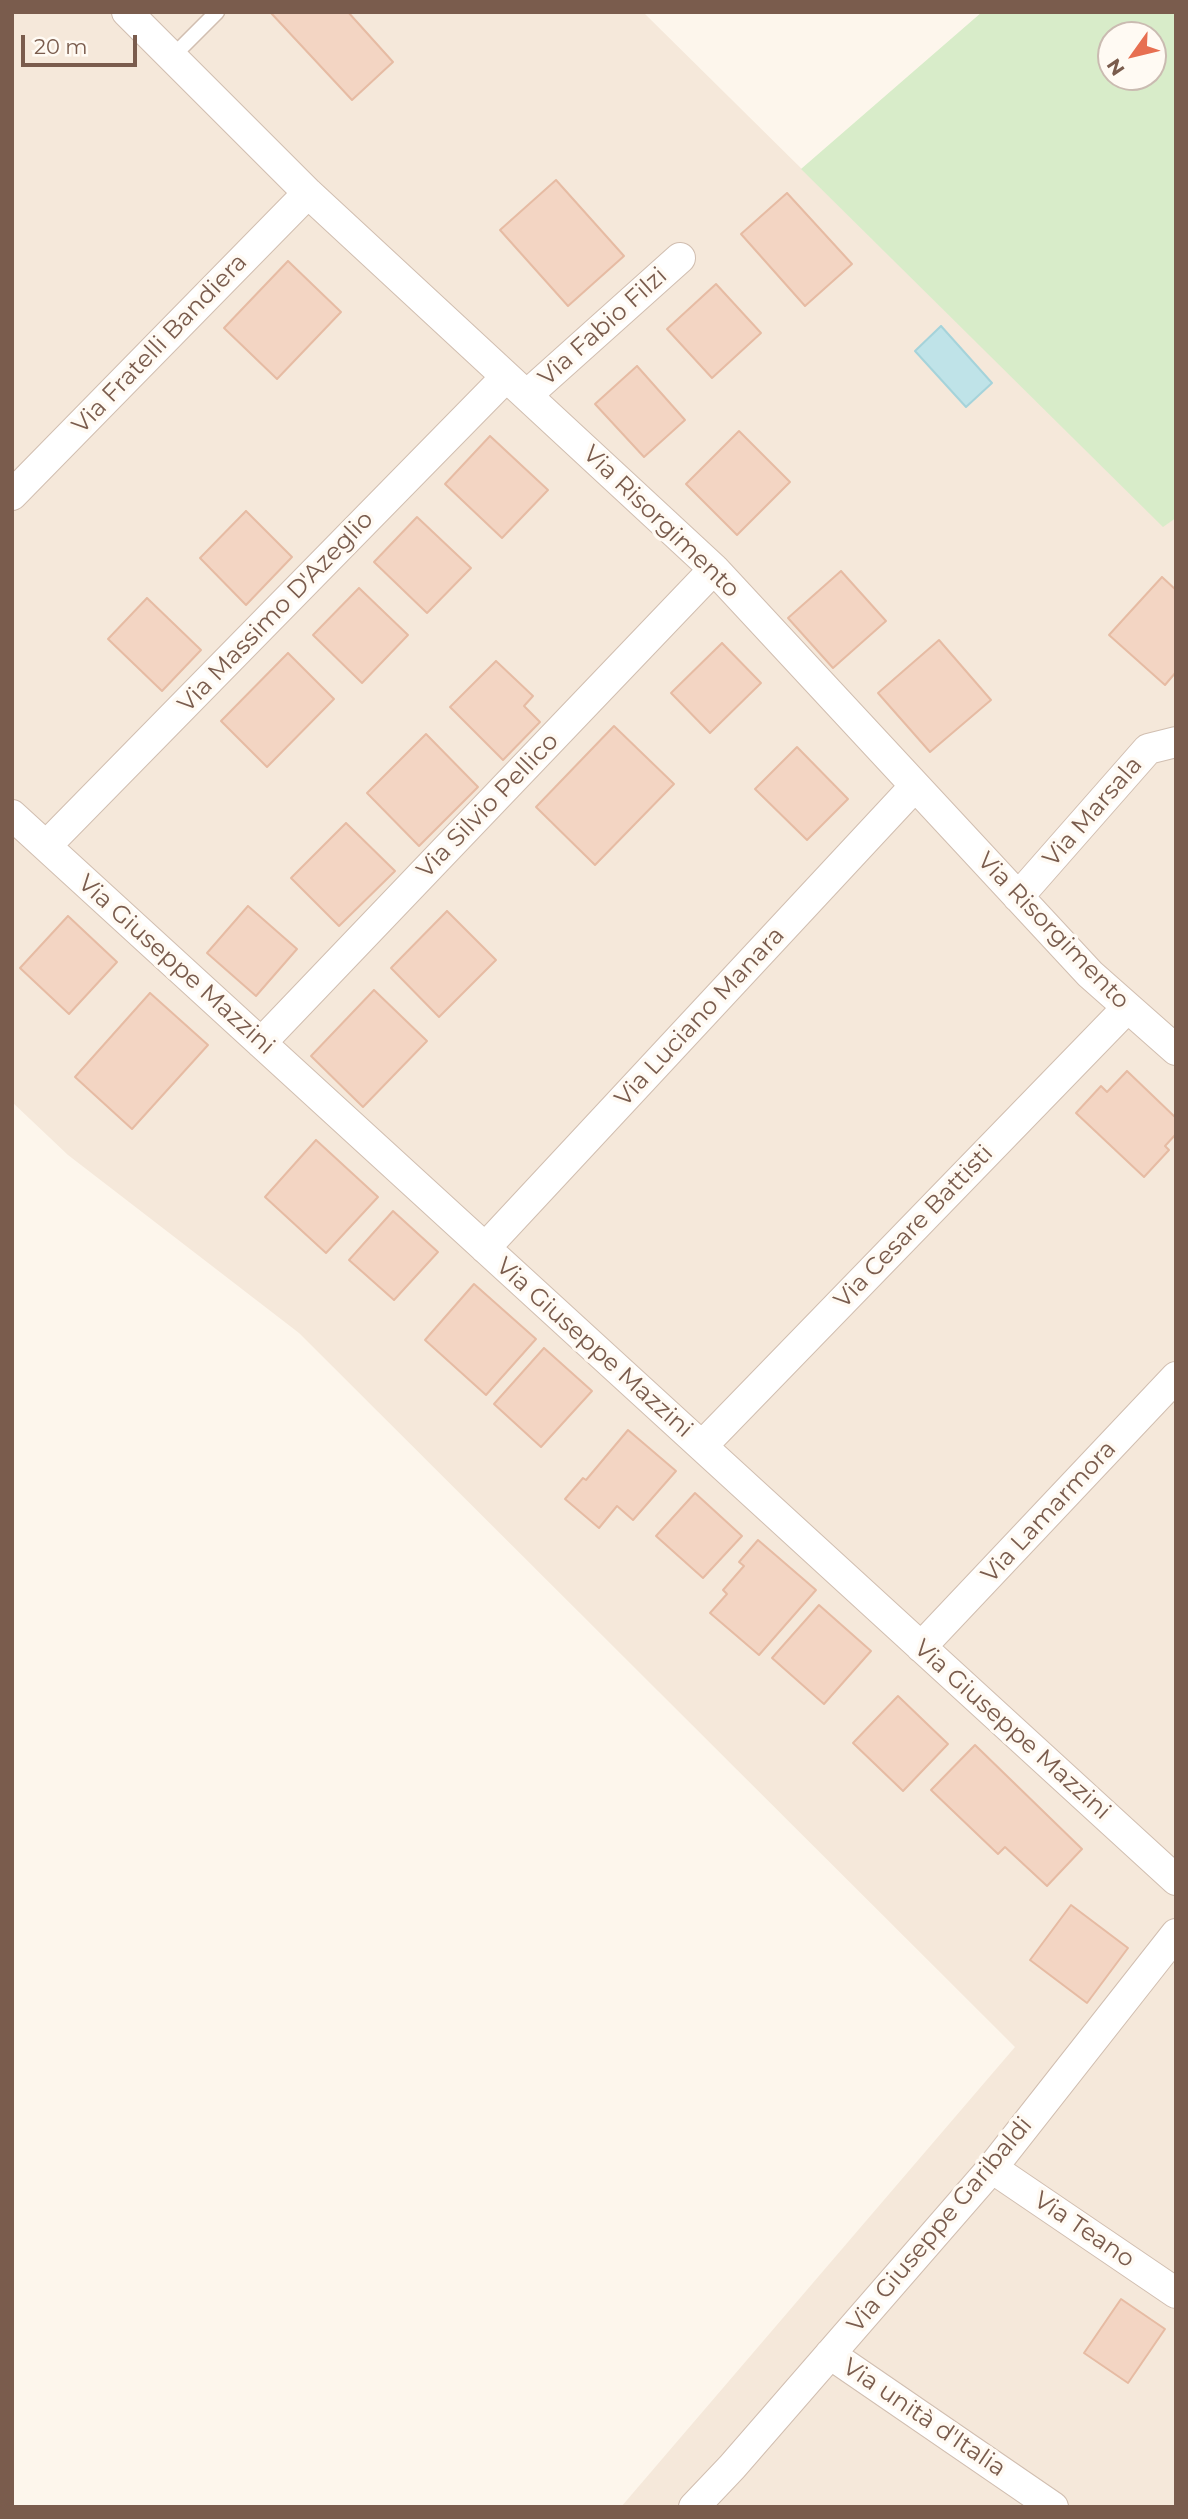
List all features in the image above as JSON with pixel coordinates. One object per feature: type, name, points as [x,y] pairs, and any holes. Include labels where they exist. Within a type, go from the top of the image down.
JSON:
[{"type":"street","name":"Via Risorgimento","points":[[127,12],[308,193],[714,569],[1090,974],[1176,1050]]},
{"type":"street","name":"Via Fratelli Bandiera","points":[[12,495],[308,193]]},
{"type":"street","name":"Via Fabio Filzi","points":[[516,386],[680,258]]},
{"type":"street","name":"Via Massimo D'Azeglio","points":[[46,846],[516,386]]},
{"type":"street","name":"Via Silvio Pellico","points":[[261,1044],[714,569]]},
{"type":"street","name":"Via Marsala","points":[[1018,897],[1148,749],[1176,743]]},
{"type":"street","name":"Via Luciano Manara","points":[[485,1248],[915,786]]},
{"type":"street","name":"Via Giuseppe Mazzini","points":[[12,816],[1176,1880]]},
{"type":"street","name":"Via Cesare Battisti","points":[[702,1446],[1127,1008]]},
{"type":"street","name":"Via Lamarmora","points":[[921,1647],[1176,1377]]},
{"type":"street","name":"Via Giuseppe Garibaldi","points":[[694,2507],[992,2168],[1176,1934]]},
{"type":"street","name":"Via Teano","points":[[992,2168],[1176,2293]]},
{"type":"street","name":"Via unità d'Italia","points":[[830,2354],[1053,2507]]},
{"type":"lane","points":[[172,57],[217,12]]},
{"type":"shaded area","points":[[12,12],[643,12],[1163,526],[1176,518],[1176,2507],[621,2507],[1015,2047],[299,1333],[68,1155],[12,1102]]},
{"type":"green space","points":[[982,12],[1176,12],[1176,518],[1163,527],[801,169]]},
{"type":"water","points":[[941,326],[992,383],[966,407],[915,351]]},
{"type":"building","points":[[348,12],[393,62],[352,100],[271,13]]},
{"type":"building","points":[[556,180],[624,256],[568,306],[500,230]]},
{"type":"building","points":[[787,193],[852,264],[805,306],[741,234]]},
{"type":"building","points":[[288,261],[341,312],[277,379],[224,328]]},
{"type":"building","points":[[716,284],[761,333],[712,378],[667,329]]},
{"type":"building","points":[[637,366],[685,420],[644,457],[595,404]]},
{"type":"building","points":[[739,431],[790,482],[737,535],[686,484]]},
{"type":"building","points":[[490,436],[548,490],[502,538],[445,484]]},
{"type":"building","points":[[246,511],[292,557],[246,605],[200,558]]},
{"type":"building","points":[[417,517],[471,568],[427,613],[374,562]]},
{"type":"building","points":[[841,571],[886,621],[833,668],[788,618]]},
{"type":"building","points":[[1162,577],[1176,590],[1176,672],[1165,685],[1109,635]]},
{"type":"building","points":[[359,588],[408,635],[362,683],[313,635]]},
{"type":"building","points":[[147,598],[201,650],[162,691],[108,639]]},
{"type":"building","points":[[939,640],[991,700],[930,752],[878,693]]},
{"type":"building","points":[[722,643],[761,683],[710,733],[671,693]]},
{"type":"building","points":[[288,653],[334,699],[267,767],[221,721]]},
{"type":"building","points":[[496,661],[533,696],[524,706],[540,722],[503,760],[450,707]]},
{"type":"building","points":[[614,726],[674,784],[595,865],[536,807]]},
{"type":"building","points":[[426,734],[478,787],[419,846],[367,793]]},
{"type":"building","points":[[797,747],[848,799],[807,840],[755,789]]},
{"type":"building","points":[[346,823],[395,871],[339,926],[291,878]]},
{"type":"building","points":[[248,906],[297,949],[256,996],[207,953]]},
{"type":"building","points":[[447,911],[496,960],[439,1017],[391,968]]},
{"type":"building","points":[[68,916],[117,962],[69,1014],[20,968]]},
{"type":"building","points":[[374,990],[427,1041],[363,1107],[311,1056]]},
{"type":"building","points":[[150,993],[208,1045],[132,1129],[75,1077]]},
{"type":"building","points":[[1127,1071],[1176,1118],[1176,1134],[1165,1146],[1169,1150],[1144,1177],[1076,1113],[1101,1086],[1107,1092]]},
{"type":"building","points":[[316,1140],[378,1197],[326,1253],[265,1197]]},
{"type":"building","points":[[393,1211],[438,1252],[394,1300],[349,1260]]},
{"type":"building","points":[[474,1284],[536,1339],[486,1395],[425,1340]]},
{"type":"building","points":[[544,1348],[592,1391],[541,1447],[494,1404]]},
{"type":"building","points":[[628,1430],[676,1471],[633,1520],[617,1506],[599,1528],[565,1499],[583,1478],[586,1480]]},
{"type":"building","points":[[695,1493],[742,1536],[703,1578],[656,1536]]},
{"type":"building","points":[[758,1540],[816,1590],[759,1655],[710,1613],[727,1594],[723,1590],[744,1566],[739,1562]]},
{"type":"building","points":[[819,1605],[871,1651],[824,1704],[772,1658]]},
{"type":"building","points":[[898,1696],[948,1744],[903,1791],[853,1743]]},
{"type":"building","points":[[975,1745],[1082,1849],[1047,1886],[1005,1847],[998,1854],[931,1790]]},
{"type":"building","points":[[1071,1905],[1128,1948],[1087,2003],[1030,1960]]},
{"type":"building","points":[[1121,2299],[1165,2329],[1128,2383],[1084,2353]]}]
